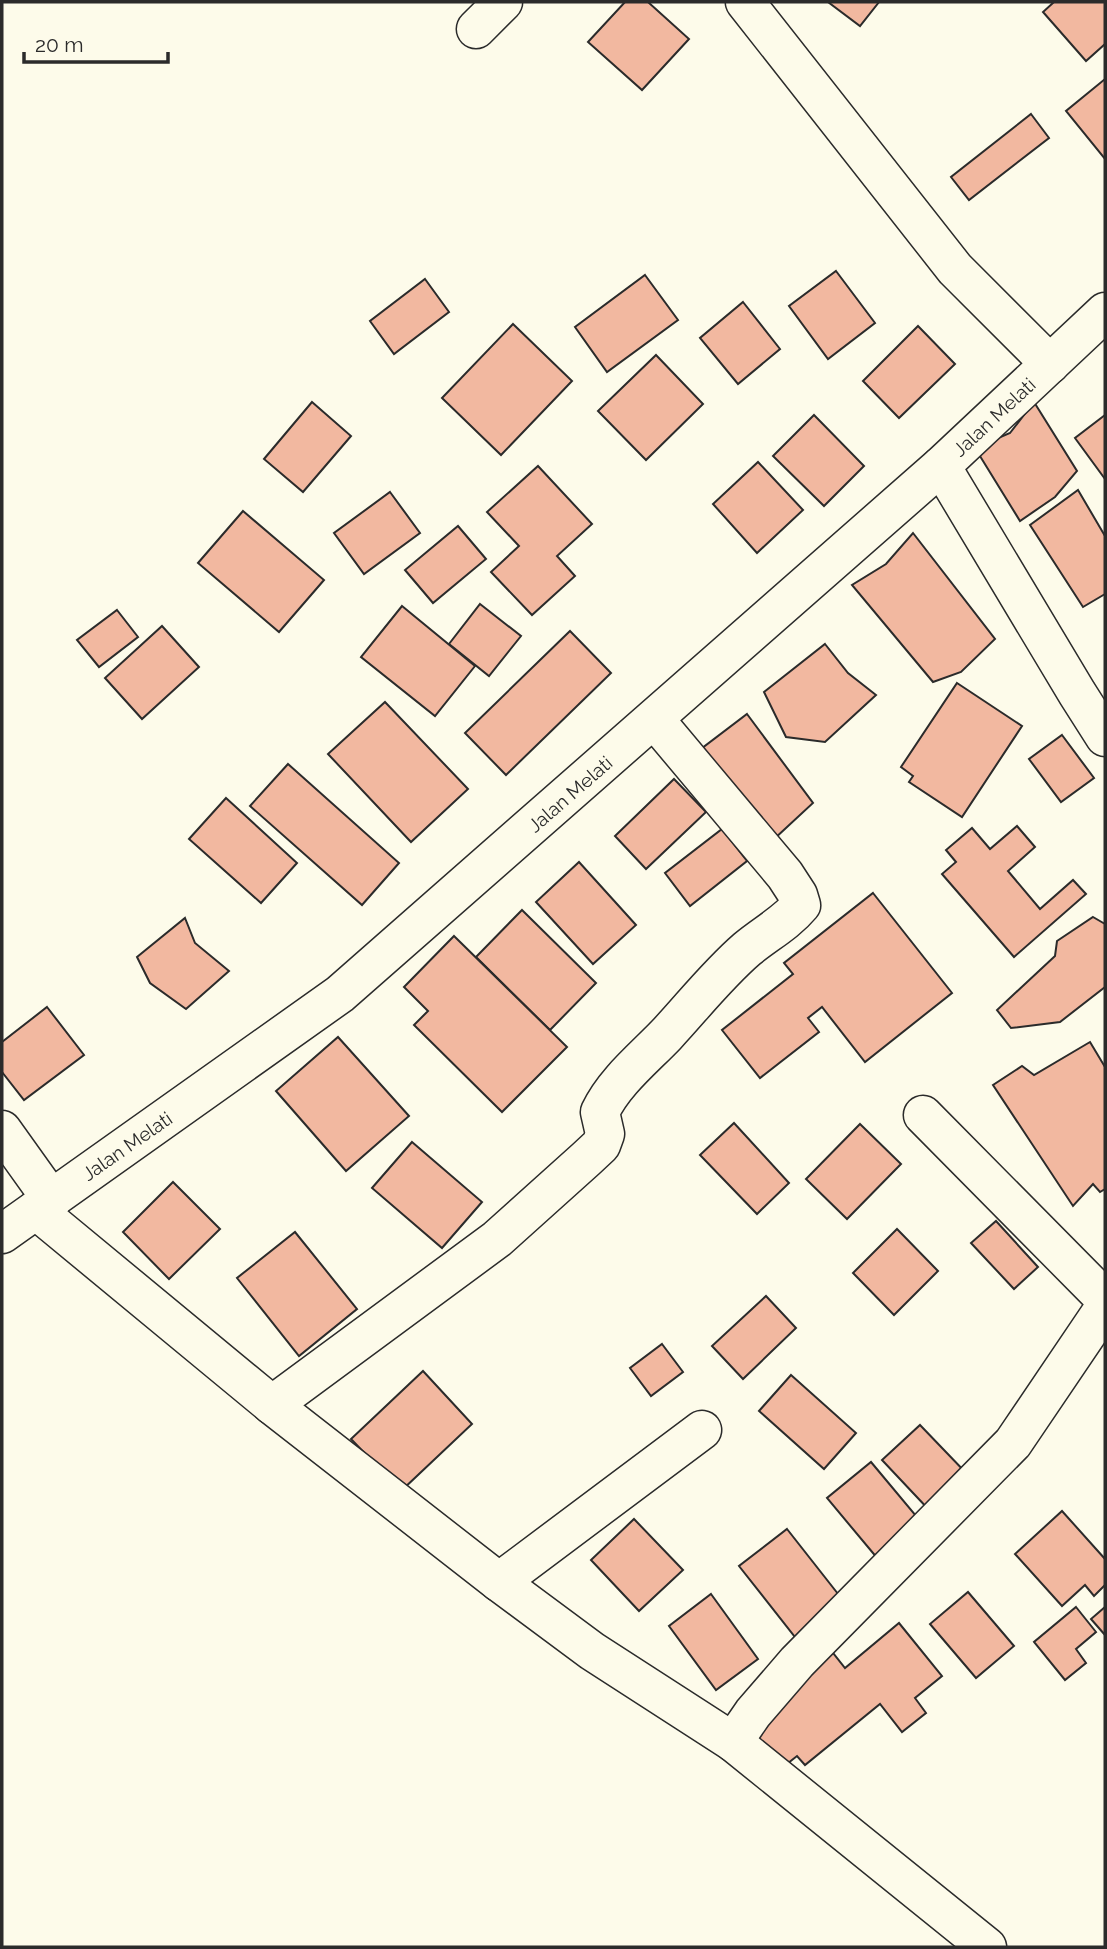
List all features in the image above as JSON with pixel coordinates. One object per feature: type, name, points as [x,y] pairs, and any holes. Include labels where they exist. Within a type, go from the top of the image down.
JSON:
[{"type":"street","points":[[476,29],[503,2]]},
{"type":"street","points":[[745,2],[955,269],[1050,364]]},
{"type":"street","name":"Jalan Melati","points":[[2,1234],[340,994],[942,467],[1105,312]]},
{"type":"street","points":[[942,467],[1105,737]]},
{"type":"street","points":[[272,1405],[497,1239],[586,1160],[601,1144],[605,1134],[600,1112],[615,1089],[686,1014],[712,982],[801,905],[785,875],[655,720]]},
{"type":"street","points":[[923,1115],[1105,1299]]},
{"type":"street","points":[[2,1130],[44,1205],[272,1405],[592,1651],[733,1742],[987,1947]]},
{"type":"street","points":[[733,1742],[753,1713],[797,1662],[1013,1443],[1105,1307]]},
{"type":"street","points":[[499,1582],[702,1430]]},
{"type":"building","points":[[625,2],[648,2],[689,39],[642,90],[588,42]]},
{"type":"building","points":[[828,2],[879,2],[860,26]]},
{"type":"building","points":[[1054,2],[1105,2],[1105,44],[1086,61],[1043,12]]},
{"type":"building","points":[[1105,79],[1105,159],[1066,111]]},
{"type":"building","points":[[1031,114],[1049,138],[969,200],[951,177]]},
{"type":"building","points":[[836,271],[875,323],[828,359],[789,306]]},
{"type":"building","points":[[645,275],[678,320],[607,372],[575,327]]},
{"type":"building","points":[[425,279],[449,312],[394,354],[370,321]]},
{"type":"building","points":[[743,302],[780,349],[738,384],[700,338]]},
{"type":"building","points":[[513,324],[572,381],[501,455],[442,398]]},
{"type":"building","points":[[918,326],[955,364],[899,418],[863,381]]},
{"type":"building","points":[[656,355],[703,404],[646,460],[598,411]]},
{"type":"building","points":[[312,402],[351,436],[303,492],[264,459]]},
{"type":"building","points":[[1034,402],[1077,471],[1055,497],[1020,521],[975,448],[1010,433]]},
{"type":"building","points":[[814,415],[864,466],[824,506],[773,456]]},
{"type":"building","points":[[1105,415],[1105,479],[1075,438]]},
{"type":"building","points":[[758,462],[803,510],[757,553],[713,504]]},
{"type":"building","points":[[538,466],[592,524],[557,556],[575,576],[532,615],[491,572],[519,546],[487,512]]},
{"type":"building","points":[[1078,490],[1105,536],[1105,594],[1083,607],[1030,525]]},
{"type":"building","points":[[390,492],[420,533],[364,574],[334,533]]},
{"type":"building","points":[[243,511],[324,580],[279,632],[198,563]]},
{"type":"building","points":[[458,526],[486,559],[433,603],[405,570]]},
{"type":"building","points":[[913,533],[995,639],[961,672],[933,682],[852,585],[886,564]]},
{"type":"building","points":[[480,604],[521,636],[489,676],[449,644]]},
{"type":"building","points":[[402,606],[475,666],[435,716],[361,657]]},
{"type":"building","points":[[117,610],[138,637],[99,667],[77,640]]},
{"type":"building","points":[[162,626],[199,667],[142,719],[105,678]]},
{"type":"building","points":[[570,631],[611,673],[506,775],[465,733]]},
{"type":"building","points":[[825,644],[848,673],[876,695],[825,742],[786,737],[764,692]]},
{"type":"building","points":[[957,683],[1022,726],[962,817],[909,782],[913,776],[901,767]]},
{"type":"building","points":[[385,702],[468,789],[411,842],[328,754]]},
{"type":"building","points":[[747,714],[813,803],[773,840],[697,752]]},
{"type":"building","points":[[1062,735],[1094,778],[1061,802],[1029,759]]},
{"type":"building","points":[[288,764],[399,863],[362,905],[250,806]]},
{"type":"building","points":[[674,779],[706,812],[646,869],[615,836]]},
{"type":"building","points":[[226,798],[297,863],[261,903],[189,839]]},
{"type":"building","points":[[1017,826],[1035,847],[1008,871],[1040,909],[1073,880],[1086,894],[1014,957],[942,874],[956,862],[946,850],[972,828],[990,849]]},
{"type":"building","points":[[722,829],[747,861],[690,906],[665,873]]},
{"type":"building","points":[[579,862],[636,925],[593,964],[536,902]]},
{"type":"building","points":[[873,893],[952,993],[865,1062],[822,1007],[808,1018],[819,1032],[760,1078],[722,1030],[793,974],[784,963]]},
{"type":"building","points":[[522,910],[596,983],[550,1030],[476,957]]},
{"type":"building","points":[[1093,917],[1105,924],[1105,987],[1060,1022],[1011,1028],[997,1010],[1055,956],[1057,941]]},
{"type":"building","points":[[185,918],[195,943],[229,971],[186,1009],[150,983],[137,957]]},
{"type":"building","points":[[454,936],[567,1047],[502,1112],[414,1025],[428,1011],[404,987]]},
{"type":"building","points":[[47,1007],[84,1055],[24,1100],[2,1072],[2,1042]]},
{"type":"building","points":[[338,1037],[409,1116],[346,1171],[276,1091]]},
{"type":"building","points":[[1090,1042],[1105,1067],[1105,1189],[1100,1192],[1093,1184],[1073,1206],[993,1085],[1022,1066],[1034,1075]]},
{"type":"building","points":[[734,1123],[789,1183],[757,1214],[700,1155]]},
{"type":"building","points":[[860,1124],[901,1164],[847,1219],[806,1179]]},
{"type":"building","points":[[412,1142],[482,1202],[442,1248],[372,1188]]},
{"type":"building","points":[[173,1182],[220,1229],[169,1279],[123,1232]]},
{"type":"building","points":[[996,1221],[1038,1267],[1014,1289],[971,1243]]},
{"type":"building","points":[[897,1229],[938,1271],[894,1315],[853,1273]]},
{"type":"building","points":[[295,1232],[357,1309],[299,1356],[237,1278]]},
{"type":"building","points":[[766,1296],[796,1328],[743,1379],[712,1346]]},
{"type":"building","points":[[662,1344],[683,1372],[651,1396],[630,1368]]},
{"type":"building","points":[[423,1371],[472,1424],[401,1491],[351,1439]]},
{"type":"building","points":[[791,1375],[856,1433],[824,1469],[759,1411]]},
{"type":"building","points":[[920,1425],[969,1476],[931,1512],[882,1460]]},
{"type":"building","points":[[871,1462],[922,1523],[878,1559],[827,1498]]},
{"type":"building","points":[[1062,1511],[1105,1559],[1105,1585],[1094,1596],[1085,1585],[1062,1606],[1015,1554]]},
{"type":"building","points":[[634,1519],[683,1570],[639,1611],[591,1560]]},
{"type":"building","points":[[787,1529],[842,1599],[795,1637],[739,1566]]},
{"type":"building","points":[[968,1592],[1014,1646],[976,1678],[930,1624]]},
{"type":"building","points":[[711,1594],[758,1659],[716,1690],[669,1626]]},
{"type":"building","points":[[1076,1607],[1096,1632],[1076,1649],[1086,1663],[1065,1680],[1034,1642]]},
{"type":"building","points":[[1105,1607],[1105,1635],[1091,1619]]},
{"type":"building","points":[[899,1623],[942,1676],[915,1698],[926,1713],[902,1732],[880,1704],[805,1765],[797,1756],[783,1767],[747,1724],[833,1653],[845,1668]]}]
